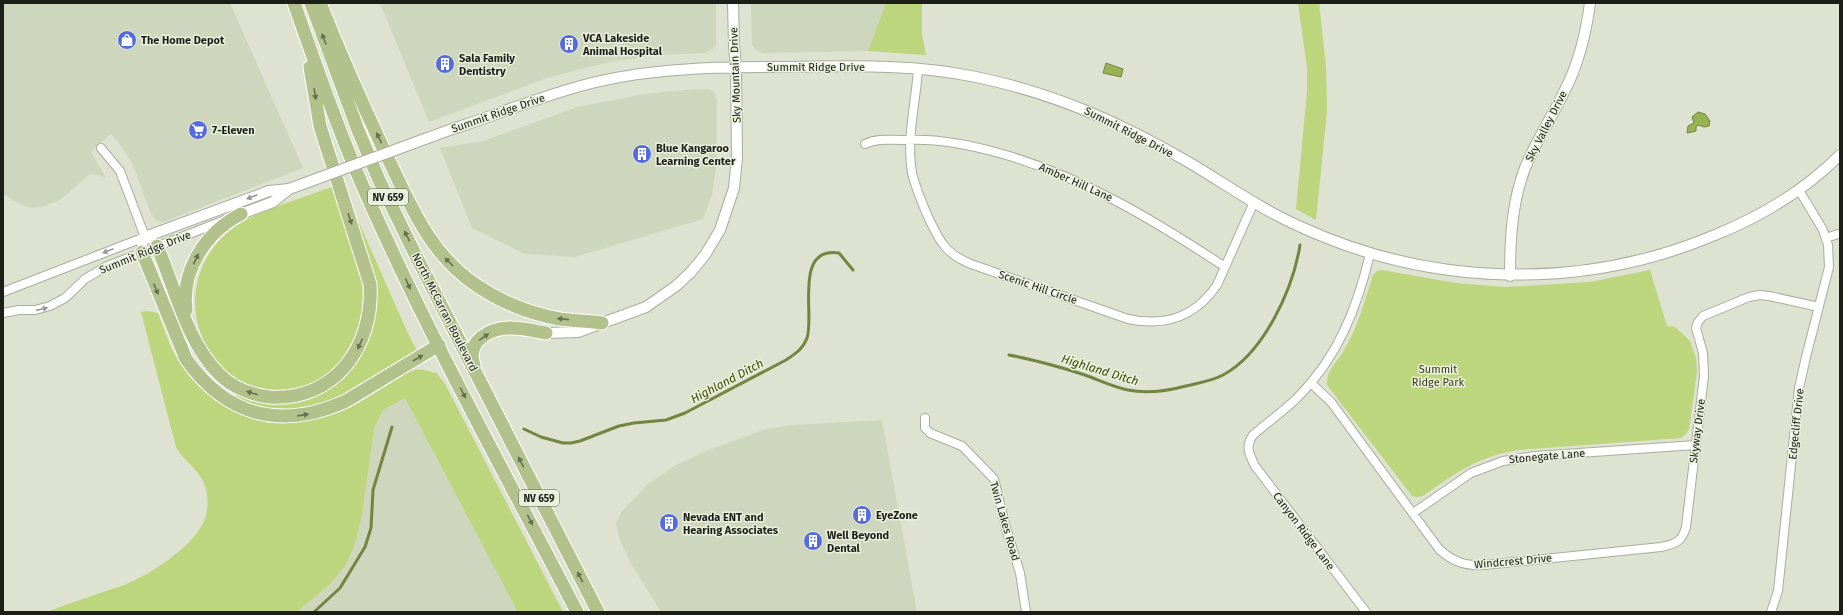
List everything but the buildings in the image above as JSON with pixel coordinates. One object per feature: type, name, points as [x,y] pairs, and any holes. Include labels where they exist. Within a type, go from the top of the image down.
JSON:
[{"type":"main road","name":"North McCarran Boulevard","points":[[294,3],[319,75],[371,205],[438,346],[577,612]]},
{"type":"main road","name":"North McCarran Boulevard","points":[[311,3],[358,130],[379,180],[598,612]]},
{"type":"main road","points":[[320,3],[355,88],[414,213],[435,248],[447,261],[477,286],[512,305],[531,312],[560,319],[602,323]]},
{"type":"main road","points":[[157,246],[200,351],[210,364],[228,382],[250,392],[280,397],[305,393],[330,380],[349,363],[362,340],[370,308],[370,284],[320,126],[303,28]]},
{"type":"main road","points":[[193,337],[185,302],[188,280],[192,268],[197,256],[214,232],[222,225],[241,214]]},
{"type":"main road","points":[[142,252],[186,359],[193,370],[214,392],[250,411],[274,416],[298,416],[308,415],[334,407],[438,346]]},
{"type":"main road","points":[[482,383],[472,360],[474,345],[480,339],[499,329],[511,328],[546,333]]},
{"type":"street","name":"Sky Mountain Drive","points":[[546,333],[578,332],[623,317],[646,307],[676,286],[700,262],[720,230],[731,199],[736,173],[738,144],[733,3]]},
{"type":"street","name":"Sky Valley Drive","points":[[1510,276],[1511,235],[1518,192],[1531,153],[1565,90],[1576,64],[1583,42],[1590,3]]},
{"type":"street","name":"Summit Ridge Drive","points":[[3,292],[269,191],[289,189],[549,95],[594,82],[649,72],[691,68],[855,66],[918,69],[975,77],[1008,84],[1091,111],[1147,139],[1298,226],[1348,247],[1370,254],[1444,270],[1510,276],[1564,273],[1622,265],[1700,242],[1772,207],[1799,190],[1826,169],[1840,155]]},
{"type":"street","name":"Scenic Hill Circle","points":[[918,69],[912,139],[912,171],[916,187],[937,236],[950,254],[970,264],[1128,319],[1143,322],[1172,320],[1199,306],[1217,285],[1254,202]]},
{"type":"street","name":"Amber Hill Lane","points":[[865,144],[879,140],[912,139],[940,141],[989,150],[1043,166],[1124,204],[1225,267]]},
{"type":"street","points":[[101,148],[120,171],[145,237],[142,244],[142,252]]},
{"type":"street","name":"Summit Ridge Drive","points":[[3,313],[20,310],[35,310],[50,306],[65,298],[78,284],[95,272],[157,246],[273,202],[289,189]]},
{"type":"street","name":"Edgecliff Drive","points":[[1771,612],[1778,591],[1800,388],[1829,267],[1826,238],[1816,217],[1799,190]]},
{"type":"street","points":[[1826,238],[1838,234]]},
{"type":"street","points":[[145,237],[152,240],[157,246]]},
{"type":"street","points":[[1311,383],[1331,356],[1345,331],[1370,254]]},
{"type":"street","name":"Skyway Drive","points":[[1681,540],[1686,527],[1704,366],[1696,328],[1698,322],[1703,316],[1713,311],[1749,297],[1760,295],[1819,306]]},
{"type":"street","name":"Canyon Ridge Lane","points":[[1311,383],[1292,402],[1253,435],[1249,440],[1248,447],[1255,466],[1366,612]]},
{"type":"street","name":"Windcrest Drive","points":[[1311,383],[1331,402],[1439,549],[1458,563],[1470,566],[1661,547],[1681,540]]},
{"type":"street","name":"Twin Lakes Road","points":[[925,418],[925,428],[930,433],[962,446],[994,479],[1006,528],[1020,573],[1026,612]]},
{"type":"street","name":"Stonegate Lane","points":[[1414,514],[1471,473],[1503,461],[1535,456],[1696,445]]},
{"type":"shaded area","points":[[3,3],[230,3],[303,168],[161,222],[156,220],[150,212],[133,165],[122,147],[111,134],[91,152],[106,178],[99,175],[90,174],[60,200],[41,207],[32,208],[22,205],[3,194]]},
{"type":"shaded area","points":[[380,3],[716,3],[716,45],[713,49],[705,53],[659,55],[609,62],[550,77],[429,122]]},
{"type":"shaded area","points":[[751,3],[886,3],[868,51],[762,53],[755,49],[752,45]]},
{"type":"shaded area","points":[[1106,63],[1123,69],[1121,77],[1103,73]]},
{"type":"shaded area","points":[[710,89],[714,92],[717,101],[717,162],[712,195],[703,219],[575,257],[525,254],[472,228],[440,148],[483,141],[577,107],[644,94]]},
{"type":"shaded area","points":[[1698,112],[1705,114],[1710,121],[1709,126],[1704,127],[1698,125],[1696,127],[1696,131],[1687,133],[1688,126],[1694,123],[1692,117]]},
{"type":"shaded area","points":[[405,398],[519,612],[297,612],[329,585],[346,565],[355,544],[362,515],[374,429],[383,410]]},
{"type":"shaded area","points":[[882,420],[917,612],[661,612],[630,562],[619,538],[616,523],[622,511],[648,484],[676,465],[706,451],[766,429],[794,425]]},
{"type":"green space","points":[[886,3],[922,3],[922,34],[926,55],[868,51]]},
{"type":"green space","points":[[1298,3],[1319,3],[1326,66],[1327,111],[1316,220],[1296,209],[1307,91],[1307,68]]},
{"type":"green space","points":[[332,187],[361,274],[363,295],[361,317],[355,338],[350,348],[336,367],[326,375],[309,384],[270,390],[241,382],[219,364],[203,340],[196,312],[197,282],[209,254],[232,229],[253,216]]},
{"type":"green space","points":[[353,209],[409,336],[418,352],[350,393],[318,408],[275,412],[234,398],[237,392],[323,391],[372,319]]},
{"type":"green space","name":"Summit Ridge Park","points":[[1381,270],[1456,283],[1505,287],[1590,282],[1650,270],[1667,326],[1675,327],[1690,341],[1696,358],[1697,372],[1689,429],[1681,438],[1518,450],[1504,453],[1479,461],[1457,473],[1423,496],[1412,496],[1327,385],[1330,371],[1344,350],[1357,323],[1373,275],[1377,271]]},
{"type":"green space","points":[[148,311],[158,313],[169,343],[178,360],[192,380],[209,396],[228,408],[248,416],[269,421],[291,422],[314,420],[337,413],[364,400],[408,372],[424,370],[434,373],[435,371],[445,384],[563,612],[518,612],[405,398],[383,410],[374,429],[362,515],[355,544],[346,565],[329,585],[297,612],[47,612],[124,585],[147,574],[183,548],[201,527],[206,516],[207,499],[204,483],[201,477],[176,447],[141,312]]},
{"type":"waterway","name":"Highland Ditch","points":[[1009,355],[1057,366],[1117,387],[1135,391],[1164,391],[1214,379],[1238,365],[1264,336],[1291,281],[1300,245]]},
{"type":"waterway","name":"Highland Ditch","points":[[524,429],[541,437],[563,443],[571,443],[619,426],[666,420],[685,413],[786,360],[801,348],[807,338],[809,328],[809,285],[811,271],[816,260],[825,254],[839,253],[853,270]]},
{"type":"waterway","name":"Highland Ditch","points":[[314,612],[340,588],[365,547],[371,528],[373,490],[392,427]]},
{"type":"place","name":"The Home Depot","points":[[127,40]]},
{"type":"place","name":"VCA Lakeside Animal Hospital","points":[[569,44]]},
{"type":"place","name":"Sala Family Dentistry","points":[[445,64]]},
{"type":"place","name":"7-Eleven","points":[[198,130]]},
{"type":"place","name":"Blue Kangaroo Learning Center","points":[[642,154]]},
{"type":"place","name":"EyeZone","points":[[862,515]]},
{"type":"place","name":"Nevada ENT and Hearing Associates","points":[[669,523]]},
{"type":"place","name":"Well Beyond Dental","points":[[813,541]]}]
